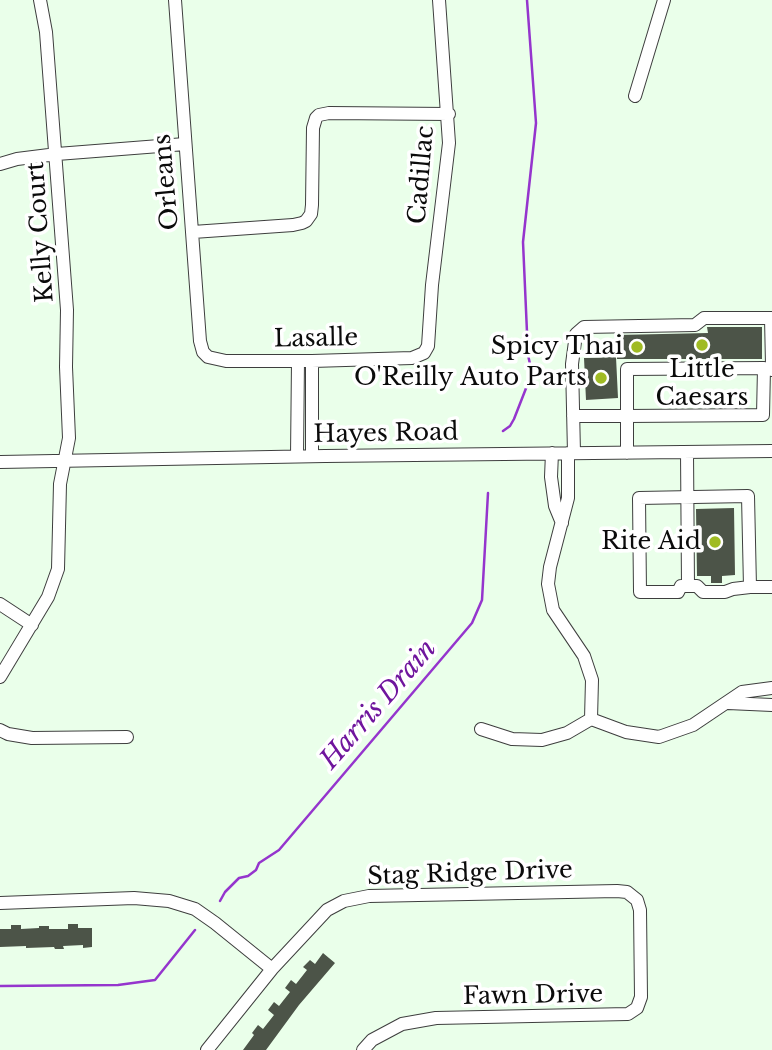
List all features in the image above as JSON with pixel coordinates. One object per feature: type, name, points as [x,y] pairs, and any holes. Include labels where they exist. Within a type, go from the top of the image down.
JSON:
[{"type":"street","name":"Kelly Court","points":[[0,677],[48,597],[58,569],[60,484],[69,438],[67,310],[57,154],[46,32],[40,0]]},
{"type":"street","name":"Orleans","points":[[175,0],[200,341],[203,352],[208,357]]},
{"type":"street","name":"Cadillac","points":[[424,353],[428,346],[432,285],[449,143],[439,0]]},
{"type":"street","points":[[635,96],[659,1]]},
{"type":"street","points":[[193,232],[293,225],[306,221],[311,214],[312,205],[313,128],[319,115],[449,114]]},
{"type":"street","points":[[0,164],[57,154],[185,144]]},
{"type":"street","points":[[573,416],[762,415],[769,368],[772,318],[704,318],[695,325],[584,327],[576,334],[572,364],[573,416],[568,498],[548,584],[553,610],[584,656],[592,680],[592,719]]},
{"type":"street","name":"Lasalle","points":[[208,357],[226,361],[312,361],[405,359],[424,353]]},
{"type":"street","points":[[297,456],[298,361]]},
{"type":"street","points":[[312,361],[312,456]]},
{"type":"street","points":[[627,453],[627,369],[769,368]]},
{"type":"street","points":[[687,452],[688,586]]},
{"type":"street","name":"Hayes Road","points":[[0,462],[297,456],[772,452]]},
{"type":"street","points":[[552,453],[551,477],[555,506],[562,524]]},
{"type":"street","points":[[750,587],[748,496],[639,498],[640,592],[678,592],[681,586],[697,586],[703,592],[772,587]]},
{"type":"street","points":[[0,604],[32,625]]},
{"type":"street","points":[[592,719],[626,732],[659,737],[693,725],[742,692],[772,688]]},
{"type":"street","points":[[728,703],[772,705]]},
{"type":"street","points":[[481,729],[512,739],[542,740],[567,733],[592,719]]},
{"type":"street","points":[[0,730],[8,734],[32,737],[127,737]]},
{"type":"street","name":"Stag Ridge Drive","points":[[208,1050],[272,969],[327,911],[344,901],[369,896],[617,891],[632,895]]},
{"type":"street","name":"Fawn Drive","points":[[363,1050],[372,1040],[402,1024],[436,1018],[628,1014],[640,1003],[640,910],[632,895]]},
{"type":"street","points":[[0,903],[134,898],[169,901],[195,909],[272,969]]},
{"type":"building","points":[[707,327],[762,327],[762,359],[617,359],[617,335],[708,333]]},
{"type":"building","name":"O'Reilly Auto Parts","points":[[616,357],[618,398],[586,400],[584,358]]},
{"type":"building","name":"Rite Aid","points":[[734,508],[735,575],[722,576],[722,583],[711,583],[711,576],[697,576],[696,509]]},
{"type":"building","points":[[68,924],[78,924],[78,928],[92,928],[92,947],[0,947],[0,929],[11,929],[11,925],[21,925],[21,929],[49,926],[49,929],[68,929]]},
{"type":"building","points":[[323,953],[335,963],[299,1005],[266,1050],[243,1050],[258,1025],[263,1029],[274,1015],[268,1010],[274,1002],[279,1006],[290,992],[285,988],[291,980],[296,984],[307,970],[303,967],[310,960],[315,964]]},
{"type":"waterway","name":"Harris Drain","points":[[503,431],[514,419],[532,373],[528,355],[523,242],[536,123],[527,0]]},
{"type":"waterway","name":"Harris Drain","points":[[220,901],[239,878],[248,876],[256,870],[259,863],[279,850],[472,623],[482,600],[488,493]]},
{"type":"waterway","name":"Harris Drain","points":[[0,986],[118,985],[155,980],[195,930]]},
{"type":"place","name":"Little Caesars","points":[[702,345]]},
{"type":"place","name":"Spicy Thai","points":[[637,347]]},
{"type":"place","name":"O'Reilly Auto Parts","points":[[601,378]]},
{"type":"place","name":"Rite Aid","points":[[715,542]]}]
